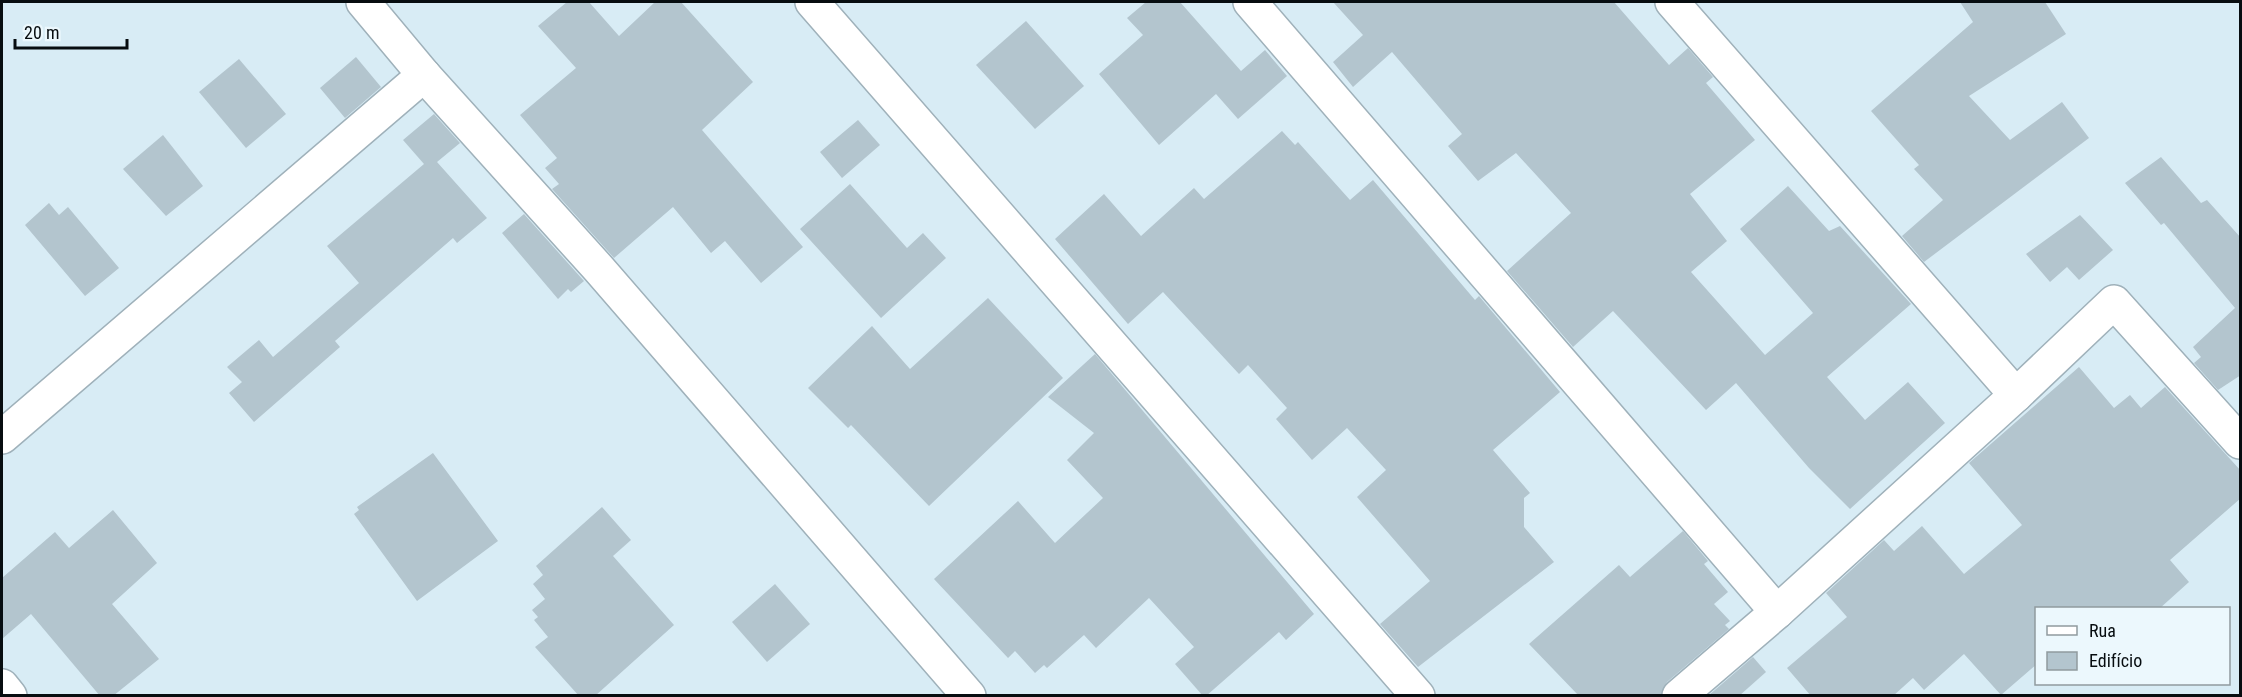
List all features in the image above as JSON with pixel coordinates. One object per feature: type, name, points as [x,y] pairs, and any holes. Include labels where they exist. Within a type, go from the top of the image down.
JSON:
[{"type":"street","points":[[363,2],[424,75],[607,278],[969,696]]},
{"type":"street","points":[[812,2],[1418,696]]},
{"type":"street","points":[[1250,2],[1777,612]]},
{"type":"street","points":[[1672,2],[2016,395]]},
{"type":"street","points":[[2,437],[424,75]]},
{"type":"street","points":[[1679,696],[1777,612],[2016,395],[2114,302],[2241,442]]},
{"type":"street","points":[[2,686],[10,696]]},
{"type":"building","points":[[567,2],[589,2],[619,36],[655,2],[681,2],[753,82],[702,130],[803,247],[761,283],[725,241],[711,253],[673,207],[614,258],[552,189],[559,184],[545,168],[557,158],[520,115],[576,68],[538,26]]},
{"type":"building","points":[[1146,2],[1180,2],[1241,71],[1265,50],[1287,76],[1238,119],[1216,94],[1159,145],[1099,74],[1143,35],[1127,18]]},
{"type":"building","points":[[1333,2],[1614,2],[1669,65],[1688,48],[1713,77],[1706,83],[1755,140],[1690,194],[1727,241],[1691,272],[1765,355],[1813,313],[1740,229],[1788,186],[1829,231],[1840,226],[1911,304],[1827,377],[1865,420],[1908,382],[1945,423],[1850,509],[1809,468],[1736,383],[1706,410],[1613,311],[1573,347],[1507,271],[1571,213],[1516,153],[1478,181],[1448,146],[1462,134],[1392,52],[1353,87],[1333,62],[1363,35]]},
{"type":"building","points":[[1960,2],[2045,2],[2066,34],[1969,96],[2010,140],[2062,102],[2089,138],[1924,262],[1902,236],[1943,200],[1914,169],[1919,165],[1871,111],[1973,22]]},
{"type":"building","points":[[1026,21],[1084,86],[1035,129],[976,65]]},
{"type":"building","points":[[356,57],[381,87],[345,118],[320,88]]},
{"type":"building","points":[[239,59],[286,114],[246,148],[199,92]]},
{"type":"building","points":[[434,114],[460,143],[437,162],[487,218],[457,243],[453,238],[335,341],[340,347],[254,422],[229,393],[242,382],[227,367],[259,340],[273,357],[359,283],[327,246],[424,164],[403,140]]},
{"type":"building","points":[[858,120],[880,145],[842,178],[820,152]]},
{"type":"building","points":[[1282,131],[1295,145],[1298,142],[1350,200],[1373,180],[1475,300],[1479,296],[1560,392],[1493,450],[1530,493],[1524,498],[1524,527],[1554,562],[1418,667],[1380,624],[1430,581],[1357,497],[1386,470],[1347,428],[1312,460],[1276,419],[1287,408],[1248,365],[1239,374],[1163,292],[1128,324],[1055,239],[1104,194],[1141,236],[1194,188],[1204,199]]},
{"type":"building","points":[[163,135],[203,186],[166,216],[123,169]]},
{"type":"building","points":[[2161,157],[2201,203],[2207,200],[2241,238],[2241,375],[2218,390],[2194,363],[2201,357],[2193,347],[2235,308],[2164,223],[2161,225],[2125,183]]},
{"type":"building","points":[[850,184],[907,248],[923,233],[946,258],[881,318],[800,229]]},
{"type":"building","points":[[49,203],[59,215],[68,207],[119,268],[85,296],[25,225]]},
{"type":"building","points":[[524,214],[584,281],[571,292],[568,289],[558,299],[502,233]]},
{"type":"building","points":[[2080,215],[2113,250],[2079,280],[2067,267],[2050,282],[2026,254]]},
{"type":"building","points":[[988,298],[1063,378],[929,506],[851,425],[848,428],[808,388],[872,326],[910,369]]},
{"type":"building","points":[[1095,354],[1314,614],[1286,640],[1279,632],[1206,696],[1203,696],[1175,664],[1194,647],[1149,598],[1096,648],[1084,635],[1047,668],[1044,665],[1035,673],[1015,651],[1008,658],[934,579],[1018,501],[1055,543],[1103,498],[1067,460],[1094,433],[1048,397]]},
{"type":"building","points":[[2079,367],[2114,408],[2130,395],[2141,408],[2165,387],[2241,471],[2241,498],[2170,560],[2189,582],[2161,607],[2035,607],[2035,666],[2001,695],[1964,654],[1924,690],[1913,678],[1893,696],[1811,696],[1787,668],[1847,617],[1826,593],[1884,540],[1894,551],[1922,526],[1964,574],[2022,525],[1969,463]]},
{"type":"building","points":[[433,453],[498,541],[417,601],[354,514],[359,510],[357,507]]},
{"type":"building","points":[[602,507],[631,540],[613,556],[674,625],[595,696],[579,696],[535,647],[548,637],[534,620],[538,617],[532,610],[545,599],[533,584],[543,575],[536,566]]},
{"type":"building","points":[[113,510],[157,563],[112,604],[159,659],[113,696],[100,696],[31,614],[2,639],[2,578],[55,532],[69,548]]},
{"type":"building","points":[[1683,531],[1708,561],[1704,564],[1728,592],[1714,604],[1730,621],[1725,625],[1729,629],[1667,682],[1661,696],[1579,696],[1529,644],[1619,565],[1630,577]]},
{"type":"building","points":[[775,584],[810,624],[767,662],[732,622]]},
{"type":"building","points":[[1753,657],[1766,672],[1739,696],[1708,696]]}]
